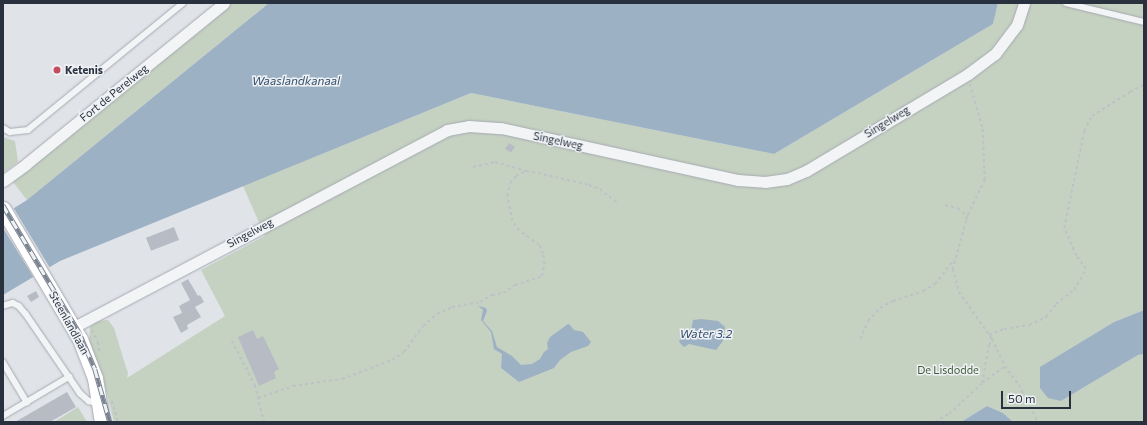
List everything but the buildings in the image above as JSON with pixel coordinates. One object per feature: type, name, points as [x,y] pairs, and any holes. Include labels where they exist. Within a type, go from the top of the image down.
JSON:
[{"type":"main road","name":"Steenlandlaan","points":[[4,210],[74,327],[91,364],[100,403],[102,422]]},
{"type":"street","name":"Fort de Perelweg","points":[[3,181],[224,3]]},
{"type":"street","name":"Singelweg","points":[[74,327],[448,130],[469,126],[501,128],[738,180],[765,182],[786,179],[806,171],[964,76],[995,54],[1017,25],[1024,3]]},
{"type":"lane","points":[[3,128],[10,132],[28,130],[183,3]]},
{"type":"lane","points":[[1066,3],[1144,22]]},
{"type":"lane","points":[[3,306],[12,303],[19,306],[85,398],[100,403]]},
{"type":"lane","points":[[3,362],[27,402]]},
{"type":"lane","points":[[3,416],[69,377]]},
{"type":"path","points":[[964,76],[972,87],[983,128],[985,180],[967,220],[952,269],[959,292],[992,339],[1005,366],[1019,385],[1038,422]]},
{"type":"path","points":[[989,335],[1004,329],[1029,325],[1046,317],[1056,304],[1074,290],[1086,269],[1076,256],[1064,228],[1084,131],[1092,116],[1144,84]]},
{"type":"path","points":[[473,167],[495,162],[526,171],[589,185],[600,189],[619,204]]},
{"type":"path","points":[[258,398],[293,386],[342,379],[392,360],[404,352],[423,326],[437,314],[452,307],[480,302],[492,295],[503,293],[515,285],[542,276],[544,264],[543,254],[539,245],[519,230],[512,221],[507,196],[510,183],[516,176],[526,171]]},
{"type":"path","points":[[945,205],[958,208],[963,212],[967,220]]},
{"type":"path","points":[[860,339],[868,321],[880,308],[893,301],[923,291],[935,284],[955,259]]},
{"type":"path","points":[[982,384],[989,345],[992,339]]},
{"type":"path","points":[[232,341],[255,386],[264,422]]},
{"type":"path","points":[[935,422],[949,414],[982,384],[1005,366]]},
{"type":"green space","points":[[224,3],[269,3],[27,200],[13,182],[26,164]]},
{"type":"green space","name":"De Lisdodde","points":[[998,3],[1144,3],[1144,310],[1114,322],[1040,368],[1040,388],[1061,401],[1138,355],[1144,354],[1144,422],[1013,422],[1003,413],[987,406],[961,422],[114,422],[108,397],[89,342],[90,327],[97,321],[108,320],[114,328],[128,373],[127,378],[225,316],[201,270],[265,236],[243,186],[471,93],[774,154],[993,24]]},
{"type":"green space","points":[[3,137],[15,141],[18,162],[3,173]]},
{"type":"green space","points":[[78,407],[87,422],[54,422]]},
{"type":"water","name":"Waaslandkanaal","points":[[269,3],[998,3],[993,24],[774,154],[471,93],[60,261],[3,295],[3,215],[27,200]]},
{"type":"water","points":[[478,306],[486,308],[487,311],[483,321],[492,331],[497,347],[512,356],[521,365],[532,364],[540,359],[544,352],[548,349],[547,343],[550,337],[568,324],[574,330],[583,332],[591,342],[588,346],[571,352],[560,360],[554,368],[519,382],[501,368],[502,354],[494,349],[491,332],[481,320],[483,310]]},
{"type":"water","points":[[1144,310],[1144,354],[1138,355],[1061,401],[1048,398],[1040,388],[1040,367],[1114,322]]},
{"type":"water","name":"Water 3.2","points":[[701,319],[718,321],[725,327],[723,341],[716,350],[689,344],[684,347],[679,342],[682,334],[688,334],[691,331],[693,320]]},
{"type":"water","points":[[987,406],[1003,413],[1013,422],[961,422]]},
{"type":"pier","points":[[13,207],[50,268],[34,278],[3,228],[3,212]]},
{"type":"railway","points":[[3,205],[79,332],[95,369],[110,422]]},
{"type":"place","name":"Ketenis","points":[[57,70]]}]
